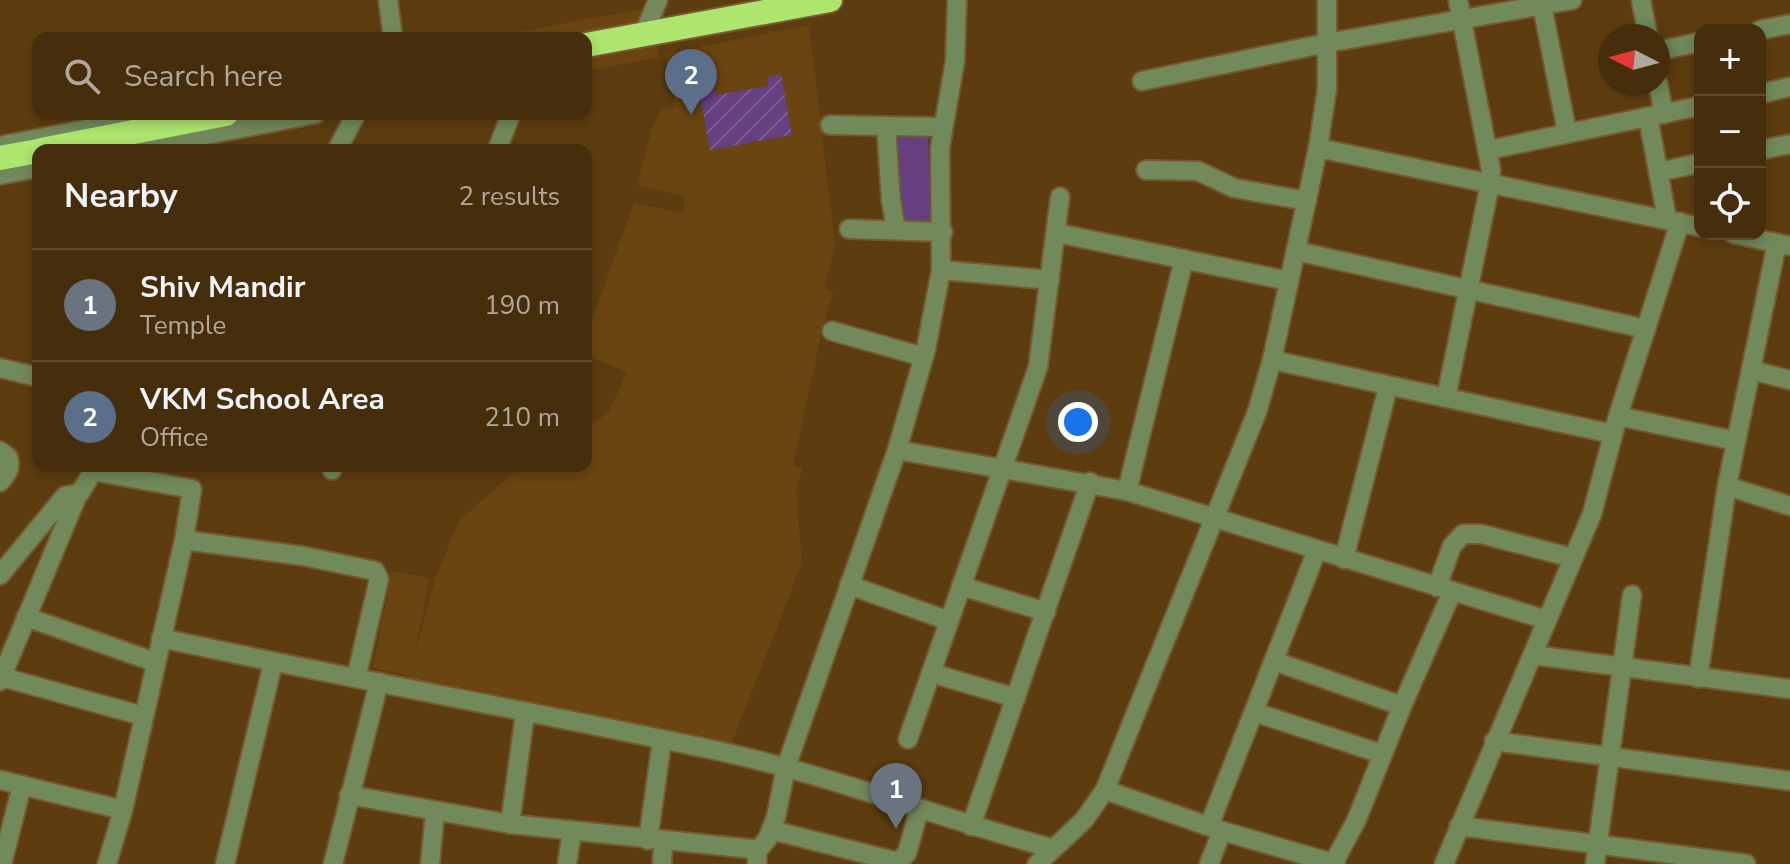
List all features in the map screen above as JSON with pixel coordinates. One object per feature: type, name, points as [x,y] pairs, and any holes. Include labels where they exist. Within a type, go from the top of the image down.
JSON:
[{"type":"highway","points":[[592,43],[830,0]]},
{"type":"highway","points":[[71,144],[195,120]]},
{"type":"highway","points":[[0,158],[32,152]]},
{"type":"street","points":[[388,0],[392,32]]},
{"type":"street","points":[[644,33],[658,0]]},
{"type":"street","points":[[757,858],[771,830],[786,767],[897,450],[924,357],[941,270],[940,148],[955,61],[957,0]]},
{"type":"street","points":[[1037,864],[1084,820],[1105,790],[1245,444],[1272,360],[1318,148],[1325,107],[1327,0]]},
{"type":"street","points":[[1446,398],[1490,184],[1488,150],[1458,0]]},
{"type":"street","points":[[1142,81],[1327,43],[1572,0]]},
{"type":"street","points":[[1641,0],[1646,24]]},
{"type":"street","points":[[1542,5],[1567,132]]},
{"type":"street","points":[[1766,29],[1790,24]]},
{"type":"street","points":[[1670,48],[1694,43]]},
{"type":"street","points":[[1766,93],[1789,87]]},
{"type":"street","points":[[1444,864],[1592,514],[1646,329],[1674,221],[1658,172],[1657,96]]},
{"type":"street","points":[[1488,150],[1694,107]]},
{"type":"street","points":[[0,146],[132,120]]},
{"type":"street","points":[[160,144],[284,120]]},
{"type":"street","points":[[340,144],[353,120]]},
{"type":"street","points":[[499,144],[509,120]]},
{"type":"street","points":[[830,125],[943,127]]},
{"type":"street","points":[[886,126],[896,230]]},
{"type":"street","points":[[1766,149],[1790,144]]},
{"type":"street","points":[[1318,148],[1694,226]]},
{"type":"street","points":[[1658,172],[1694,164]]},
{"type":"street","points":[[0,175],[32,169]]},
{"type":"street","points":[[1146,170],[1198,171],[1234,188],[1307,201]]},
{"type":"street","points":[[908,739],[1038,367],[1060,197]]},
{"type":"street","points":[[849,229],[943,232]]},
{"type":"street","points":[[1057,233],[1289,281]]},
{"type":"street","points":[[1698,678],[1727,486],[1751,370],[1783,245],[1761,240]]},
{"type":"street","points":[[1296,251],[1646,329]]},
{"type":"street","points":[[1127,491],[1184,259]]},
{"type":"street","points":[[941,270],[1050,280]]},
{"type":"street","points":[[832,331],[924,357]]},
{"type":"street","points":[[1272,360],[1446,398],[1736,441]]},
{"type":"street","points":[[0,368],[32,376]]},
{"type":"street","points":[[1751,370],[1790,380]]},
{"type":"street","points":[[1344,559],[1388,387]]},
{"type":"street","points":[[897,450],[1127,491],[1547,620]]},
{"type":"street","points":[[0,451],[8,457],[10,465],[0,482]]},
{"type":"street","points":[[92,472],[78,494],[1,679],[143,716]]},
{"type":"street","points":[[107,864],[123,810],[184,540],[192,489],[163,474],[129,472]]},
{"type":"street","points":[[971,826],[1090,482]]},
{"type":"street","points":[[1727,486],[1790,506]]},
{"type":"street","points":[[0,575],[63,498],[78,494]]},
{"type":"street","points":[[1105,790],[1334,864],[1357,819],[1402,706],[1444,590],[1452,546],[1463,534],[1481,534],[1573,558]]},
{"type":"street","points":[[184,540],[303,556],[375,571],[379,579],[356,678]]},
{"type":"street","points":[[1209,864],[1215,828],[1254,712],[1317,550]]},
{"type":"street","points":[[849,585],[949,621]]},
{"type":"street","points":[[961,586],[1046,612]]},
{"type":"street","points":[[1595,864],[1632,595]]},
{"type":"street","points":[[26,617],[155,662]]},
{"type":"street","points":[[161,638],[786,767],[1051,848]]},
{"type":"street","points":[[1533,655],[1790,689]]},
{"type":"street","points":[[1274,661],[1402,706]]},
{"type":"street","points":[[225,864],[273,663]]},
{"type":"street","points":[[931,673],[1016,698]]},
{"type":"street","points":[[333,864],[379,682]]},
{"type":"street","points":[[1254,712],[1382,754]]},
{"type":"street","points":[[510,824],[525,714]]},
{"type":"street","points":[[662,741],[656,841],[662,864]]},
{"type":"street","points":[[1494,741],[1790,781]]},
{"type":"street","points":[[0,780],[123,810]]},
{"type":"street","points":[[2,864],[22,785]]},
{"type":"street","points":[[349,795],[510,824],[752,849],[757,858]]},
{"type":"street","points":[[771,830],[898,862],[907,853],[919,810]]},
{"type":"street","points":[[430,864],[435,812]]},
{"type":"street","points":[[1459,826],[1746,864]]},
{"type":"street","points":[[567,864],[572,831]]},
{"type":"shaded area","points":[[653,7],[659,57],[592,70],[592,32],[518,32]]},
{"type":"shaded area","points":[[809,25],[835,246],[824,288],[833,292],[793,465],[802,469],[796,493],[802,563],[729,750],[408,680],[409,675],[373,668],[392,571],[429,578],[414,657],[436,577],[459,521],[515,472],[592,472],[592,424],[609,412],[627,372],[592,357],[592,319],[634,203],[683,213],[685,196],[637,185],[652,128],[661,110],[675,107],[666,54]]},
{"type":"shaded area","points":[[781,74],[792,135],[710,150],[699,90],[714,87],[716,95],[768,86],[767,77]]},
{"type":"shaded area","points":[[928,130],[930,225],[896,223],[886,132]]},
{"type":"place","name":"VKM School Area","points":[[691,115]]},
{"type":"place","name":"Shiv Mandir","points":[[896,829]]}]
